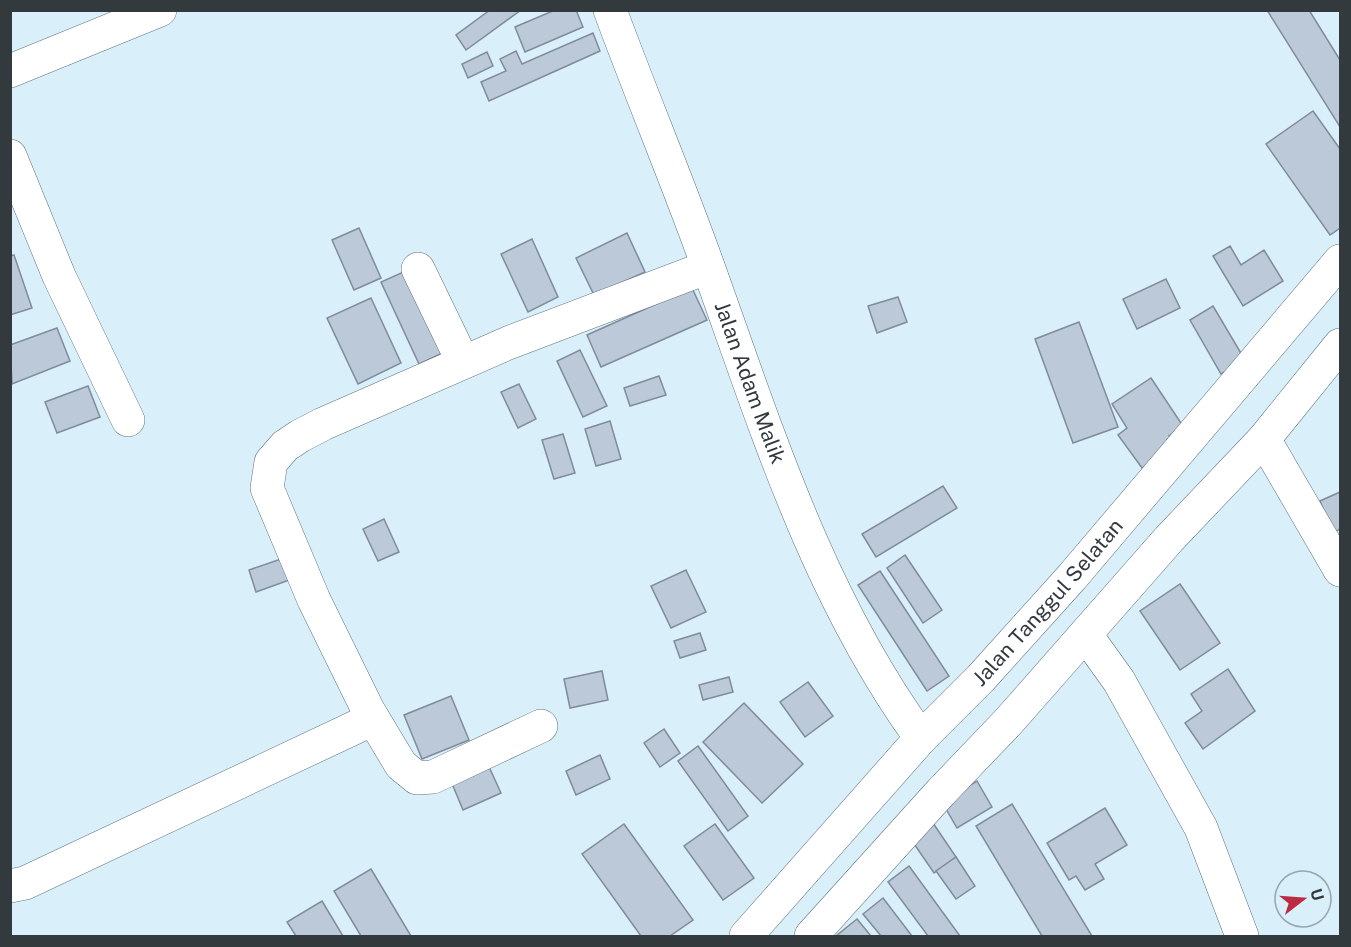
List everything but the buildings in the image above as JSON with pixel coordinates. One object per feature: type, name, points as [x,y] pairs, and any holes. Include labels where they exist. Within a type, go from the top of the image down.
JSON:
[{"type":"street","points":[[10,71],[160,10]]},
{"type":"street","name":"Jalan Adam Malik","points":[[610,10],[708,267],[755,401],[816,555],[843,613],[894,701],[921,738]]},
{"type":"street","points":[[10,156],[59,276],[128,420]]},
{"type":"street","name":"Jalan Tanggul Selatan","points":[[746,936],[921,738],[981,678],[1072,577],[1341,261]]},
{"type":"street","points":[[541,726],[433,777],[417,778],[400,765],[373,719],[314,600],[267,488],[271,462],[285,446],[300,435],[463,362],[708,267]]},
{"type":"street","points":[[418,269],[463,362]]},
{"type":"street","points":[[811,936],[925,809],[1008,722],[1169,538],[1264,439],[1341,345]]},
{"type":"street","points":[[1264,439],[1341,570]]},
{"type":"street","points":[[1086,634],[1119,681],[1201,828],[1242,936]]},
{"type":"street","points":[[10,886],[25,883],[373,719]]}]
